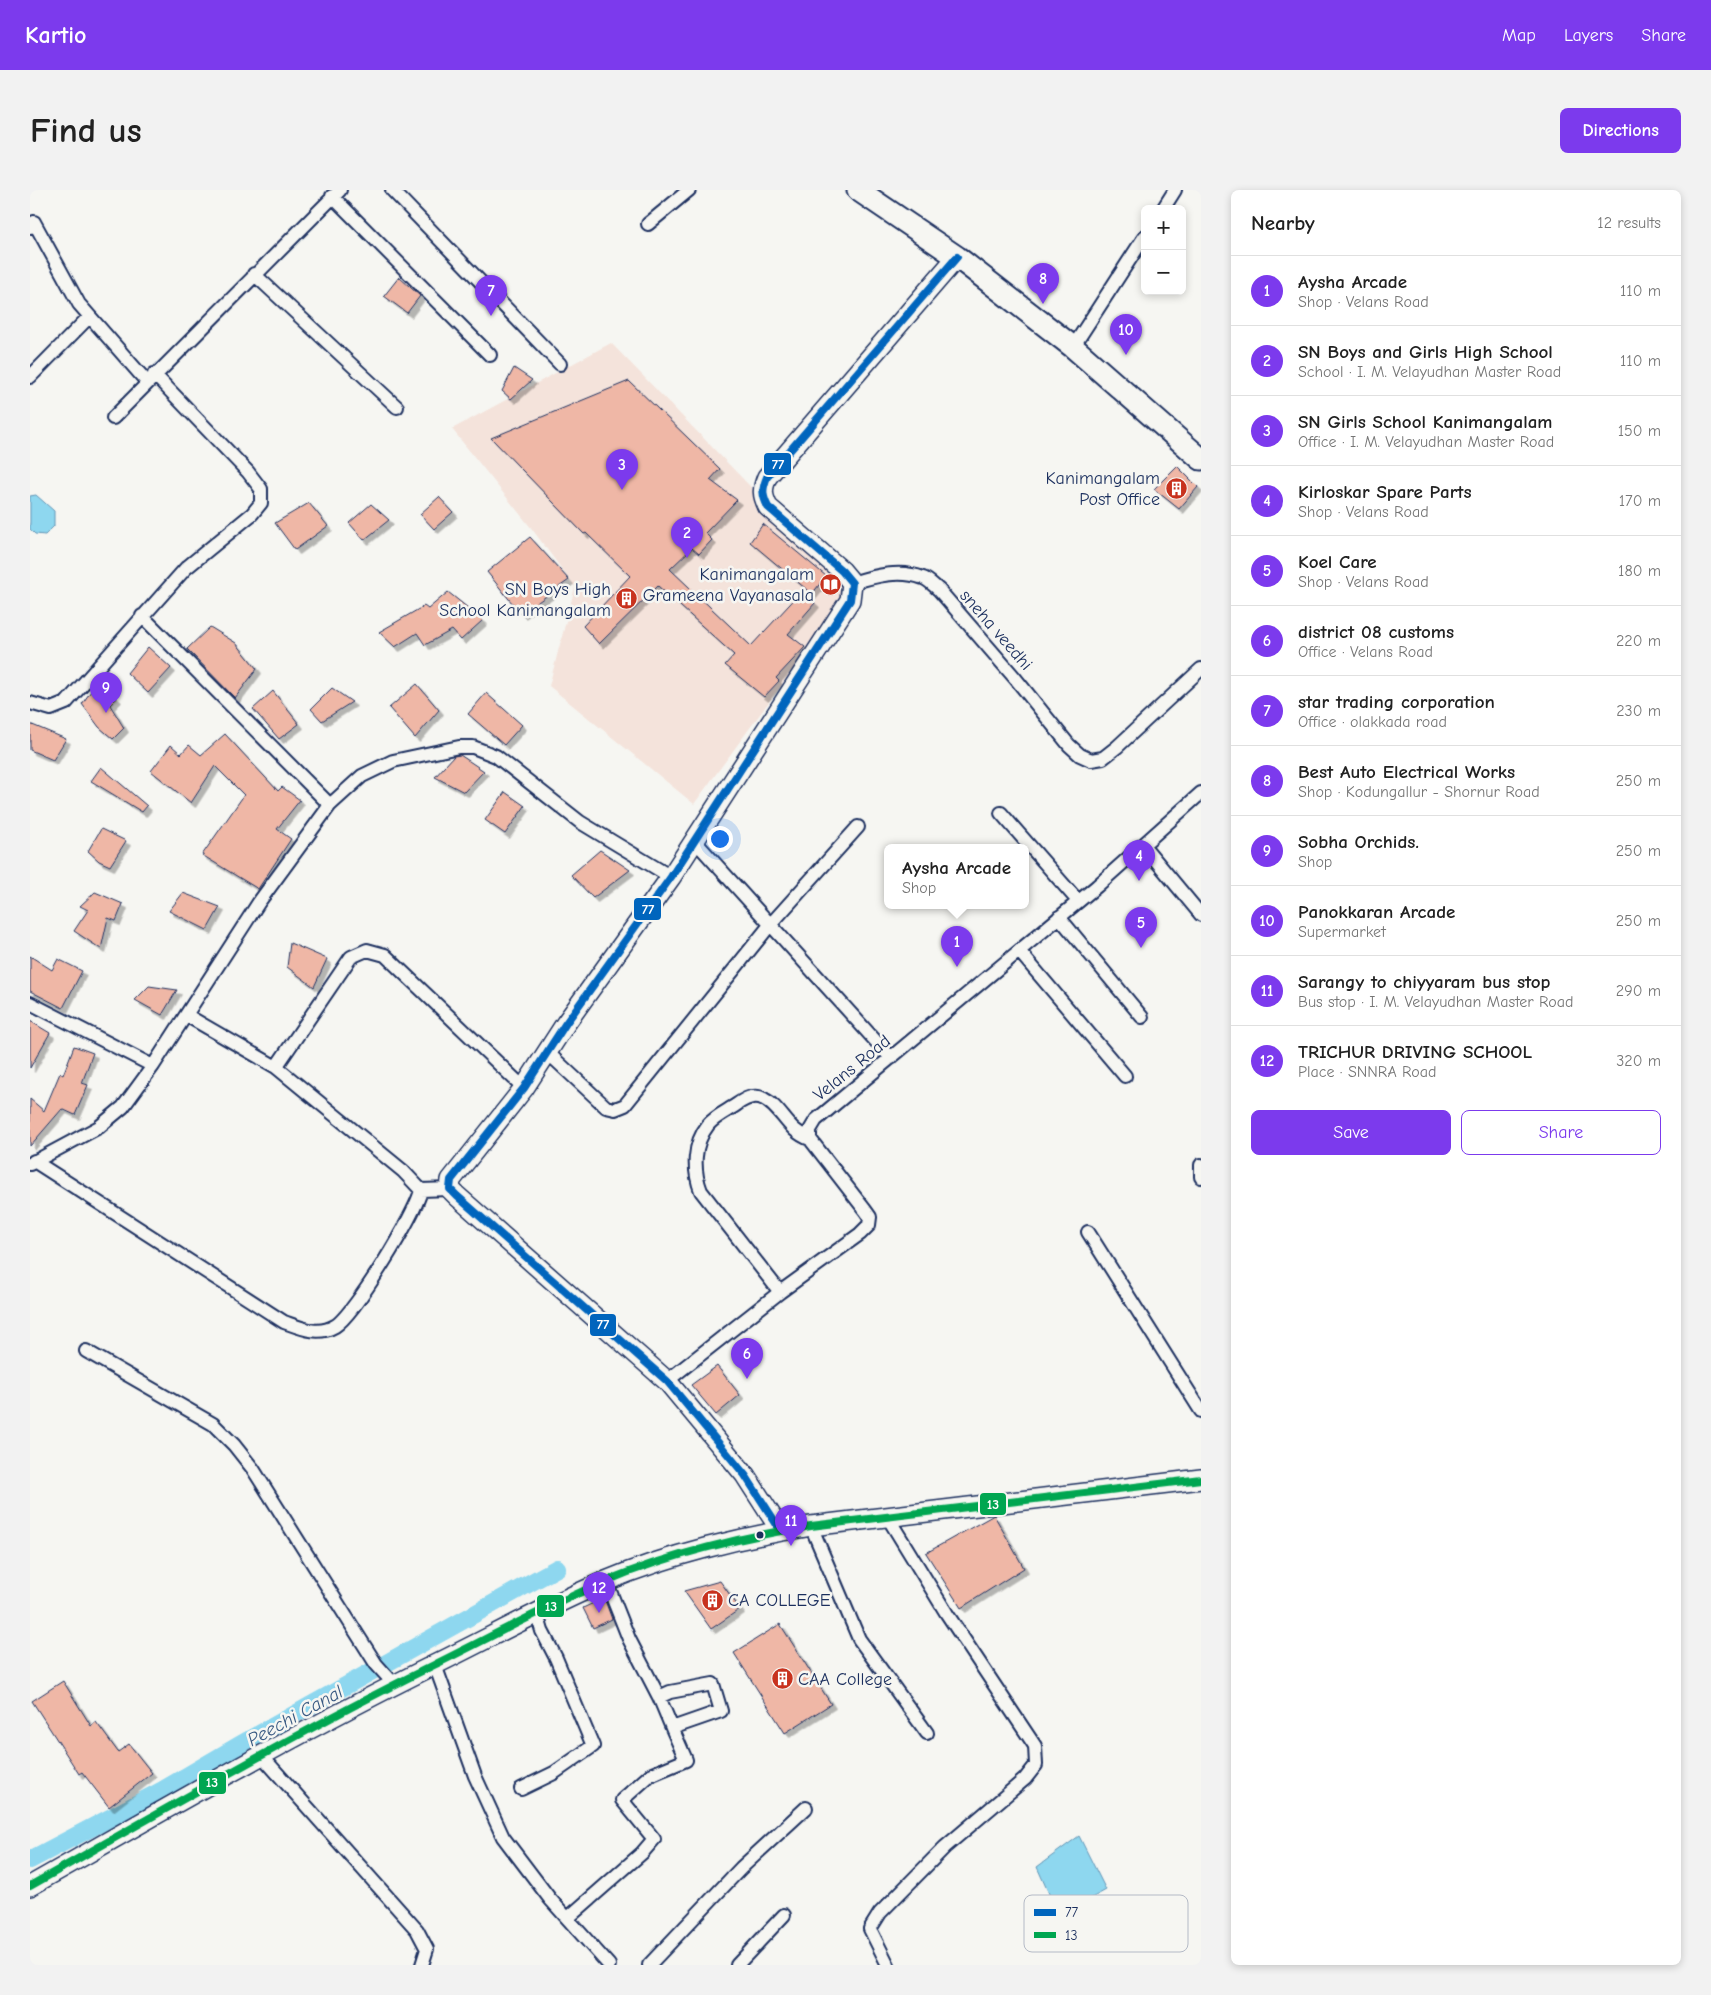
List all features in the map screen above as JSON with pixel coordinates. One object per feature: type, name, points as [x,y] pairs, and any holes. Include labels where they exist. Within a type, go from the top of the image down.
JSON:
[{"type":"main road","points":[[858,190],[957,257],[1073,347],[1201,459]]},
{"type":"street","points":[[392,190],[560,364]]},
{"type":"street","points":[[648,224],[689,190]]},
{"type":"street","points":[[1165,205],[1175,190]]},
{"type":"street","points":[[113,418],[336,193],[490,355]]},
{"type":"street","points":[[30,703],[51,709],[66,702],[186,568],[252,514],[261,503],[261,489],[248,472],[89,317],[31,220]]},
{"type":"street","points":[[1073,347],[1141,242]]},
{"type":"street","points":[[450,1189],[451,1180],[524,1088],[546,1052],[671,877],[850,600],[852,583],[842,571],[768,507],[763,498],[762,487],[767,477],[957,257]]},
{"type":"street","points":[[254,274],[397,407]]},
{"type":"street","points":[[30,377],[89,317]]},
{"type":"street","name":"sneha veedhi","points":[[852,583],[878,574],[908,575],[924,578],[939,590],[1069,745],[1080,755],[1091,760],[1103,758],[1117,747],[1201,668]]},
{"type":"street","points":[[142,616],[330,806]]},
{"type":"street","points":[[32,1162],[99,1127],[123,1107],[153,1066],[259,902],[330,806],[362,776],[393,761],[459,747],[473,747],[496,756],[580,822],[671,877]]},
{"type":"street","name":"Velans Road","points":[[810,1139],[810,1130],[816,1120],[1078,901],[1201,793]]},
{"type":"street","points":[[1001,813],[1028,844]]},
{"type":"street","points":[[546,1052],[606,1108],[615,1109],[625,1105],[770,925],[858,827]]},
{"type":"street","points":[[694,840],[891,1058]]},
{"type":"street","points":[[1029,845],[1078,901]]},
{"type":"street","points":[[1143,845],[1201,915]]},
{"type":"street","points":[[1059,917],[1142,1017]]},
{"type":"street","points":[[276,1067],[351,957],[367,950],[385,955],[524,1088]]},
{"type":"street","points":[[1019,951],[1124,1076]]},
{"type":"street","points":[[30,1003],[153,1066]]},
{"type":"street","points":[[186,1015],[276,1067],[403,1171],[421,1190],[450,1189],[667,1380],[745,1475],[781,1530]]},
{"type":"street","points":[[667,1380],[780,1292],[860,1234],[869,1225],[870,1217],[810,1139],[800,1136],[766,1099],[757,1096],[745,1099],[708,1124],[697,1151],[695,1175],[701,1191],[780,1292]]},
{"type":"street","points":[[32,1162],[284,1322],[310,1332],[335,1326],[352,1309],[411,1216],[421,1190]]},
{"type":"street","points":[[1201,1165],[1201,1177]]},
{"type":"street","points":[[1088,1232],[1201,1411]]},
{"type":"street","points":[[86,1351],[213,1424],[234,1445],[253,1469],[376,1664],[390,1679]]},
{"type":"street","points":[[31,1883],[390,1679],[435,1664],[606,1581],[661,1561],[781,1530],[1201,1479]]},
{"type":"street","points":[[887,1516],[947,1614],[1035,1746],[1036,1765],[1025,1779],[945,1847],[880,1913],[870,1928],[888,1965]]},
{"type":"street","points":[[811,1526],[860,1639],[927,1733]]},
{"type":"street","points":[[568,1918],[642,1854],[654,1839],[622,1800],[650,1775],[686,1760],[660,1700],[629,1639],[606,1581]]},
{"type":"street","points":[[522,1789],[554,1773],[593,1746],[556,1658],[542,1631],[537,1614]]},
{"type":"street","points":[[435,1664],[475,1776],[503,1837],[568,1918],[609,1965]]},
{"type":"street","points":[[660,1700],[670,1692],[713,1684],[721,1711],[672,1728]]},
{"type":"street","points":[[261,1754],[416,1930],[426,1949],[422,1965]]},
{"type":"street","points":[[649,1965],[741,1868],[806,1808]]},
{"type":"street","points":[[737,1965],[784,1916]]},
{"type":"shaded area","points":[[611,343],[851,590],[694,804],[549,686],[575,587],[532,529],[452,429]]},
{"type":"water","points":[[36,495],[54,511],[54,526],[45,535],[35,534],[30,529],[30,496]]},
{"type":"water","points":[[1079,1836],[1106,1890],[1097,1895],[1050,1895],[1037,1867]]},
{"type":"building","points":[[399,277],[420,296],[407,313],[384,296]]},
{"type":"building","points":[[514,368],[532,380],[511,399],[502,391]]},
{"type":"building","points":[[629,381],[720,469],[710,480],[737,500],[705,533],[712,540],[699,554],[692,548],[670,569],[751,646],[802,591],[815,603],[788,634],[805,647],[776,678],[779,681],[764,697],[725,665],[734,655],[658,586],[599,644],[583,626],[630,576],[586,533],[584,534],[491,438]]},
{"type":"building","name":"Kanimangalam Post Office","points":[[1177,466],[1198,487],[1179,509],[1154,489]]},
{"type":"building","points":[[439,497],[453,512],[434,529],[420,514]]},
{"type":"building","points":[[309,503],[328,526],[295,550],[275,523]]},
{"type":"building","points":[[371,504],[389,520],[364,540],[349,523]]},
{"type":"building","points":[[763,524],[826,576],[812,594],[750,542]]},
{"type":"building","points":[[530,537],[569,580],[521,614],[487,572]]},
{"type":"building","points":[[448,592],[483,620],[461,640],[452,630],[425,645],[417,633],[395,647],[379,632],[424,606],[428,609]]},
{"type":"building","points":[[210,627],[236,643],[257,669],[235,698],[187,649]]},
{"type":"building","points":[[148,647],[171,668],[148,693],[127,673]]},
{"type":"building","points":[[98,681],[117,698],[110,705],[124,728],[113,739],[99,727],[82,704]]},
{"type":"building","points":[[417,684],[439,710],[415,738],[389,708]]},
{"type":"building","points":[[332,688],[352,702],[322,721],[311,709]]},
{"type":"building","points":[[273,691],[299,724],[279,739],[253,709]]},
{"type":"building","points":[[486,693],[522,725],[504,745],[468,714]]},
{"type":"building","points":[[30,724],[66,739],[53,760],[30,750]]},
{"type":"building","points":[[225,734],[278,791],[282,787],[300,800],[277,829],[291,839],[258,889],[202,855],[244,795],[215,766],[191,803],[151,771],[171,745],[181,754],[189,745],[201,755]]},
{"type":"building","points":[[460,755],[484,771],[464,792],[435,777],[454,756]]},
{"type":"building","points":[[101,767],[147,806],[142,812],[91,781]]},
{"type":"building","points":[[505,792],[525,806],[505,834],[485,820]]},
{"type":"building","points":[[101,829],[126,841],[110,866],[99,861],[88,851]]},
{"type":"building","points":[[600,850],[630,870],[593,898],[571,875]]},
{"type":"building","points":[[95,892],[123,904],[116,921],[108,918],[101,949],[74,931],[88,910],[80,906]]},
{"type":"building","points":[[183,893],[220,907],[207,930],[169,911]]},
{"type":"building","points":[[290,943],[327,959],[314,987],[287,967]]},
{"type":"building","points":[[30,956],[52,970],[58,959],[82,971],[63,1008],[30,991]]},
{"type":"building","points":[[149,986],[177,990],[162,1015],[135,1000]]},
{"type":"building","points":[[30,1021],[50,1033],[30,1068]]},
{"type":"building","points":[[74,1046],[93,1053],[82,1083],[88,1085],[75,1115],[62,1109],[30,1146],[30,1099],[44,1111],[60,1073],[63,1075]]},
{"type":"building","points":[[717,1366],[740,1395],[716,1415],[691,1385]]},
{"type":"building","points":[[994,1515],[1024,1568],[961,1608],[926,1553]]},
{"type":"building","name":"CA COLLEGE","points":[[720,1581],[740,1609],[711,1629],[684,1591]]},
{"type":"building","points":[[604,1598],[612,1619],[593,1628],[583,1608]]},
{"type":"building","name":"CAA College","points":[[780,1624],[831,1704],[785,1733],[734,1653]]},
{"type":"building","points":[[63,1681],[91,1726],[96,1722],[118,1752],[129,1744],[152,1773],[109,1807],[82,1772],[79,1774],[32,1701]]},
{"type":"waterway","name":"Peechi Canal","points":[[30,1860],[161,1791],[243,1743],[557,1568]]},
{"type":"transit line","name":"77","points":[[781,1531],[745,1475],[667,1381],[457,1196],[450,1189],[451,1180],[524,1088],[566,1023],[671,877],[850,600],[852,583],[842,571],[768,507],[763,492],[765,481],[957,257]]},
{"type":"transit line","name":"13","points":[[30,1886],[230,1772],[383,1691],[562,1601],[606,1581],[655,1563],[733,1541],[811,1526],[1201,1479]]},
{"type":"place","name":"Best Auto Electrical Works","points":[[1043,304]]},
{"type":"place","name":"star trading corporation","points":[[491,316]]},
{"type":"place","name":"Panokkaran Arcade","points":[[1126,355]]},
{"type":"place","name":"Kanimangalam Post Office","points":[[1176,488]]},
{"type":"place","name":"SN Girls School Kanimangalam","points":[[622,490]]},
{"type":"place","name":"SN Boys and Girls High School","points":[[687,558]]},
{"type":"place","name":"Kanimangalam Grameena Vayanasala","points":[[830,584]]},
{"type":"place","name":"SN Boys High School Kanimangalam","points":[[627,599]]},
{"type":"place","name":"Sobha Orchids.","points":[[106,713]]},
{"type":"place","name":"Kirloskar Spare Parts","points":[[1139,881]]},
{"type":"place","name":"Koel Care","points":[[1141,948]]},
{"type":"place","name":"Aysha Arcade","points":[[957,967]]},
{"type":"place","name":"district 08 customs","points":[[747,1379]]},
{"type":"place","name":"Sarangy to chiyyaram bus stop","points":[[791,1546]]},
{"type":"place","name":"CA COLLEGE","points":[[712,1600]]},
{"type":"place","name":"TRICHUR DRIVING SCHOOL","points":[[599,1613]]},
{"type":"place","name":"CAA College","points":[[782,1679]]}]
